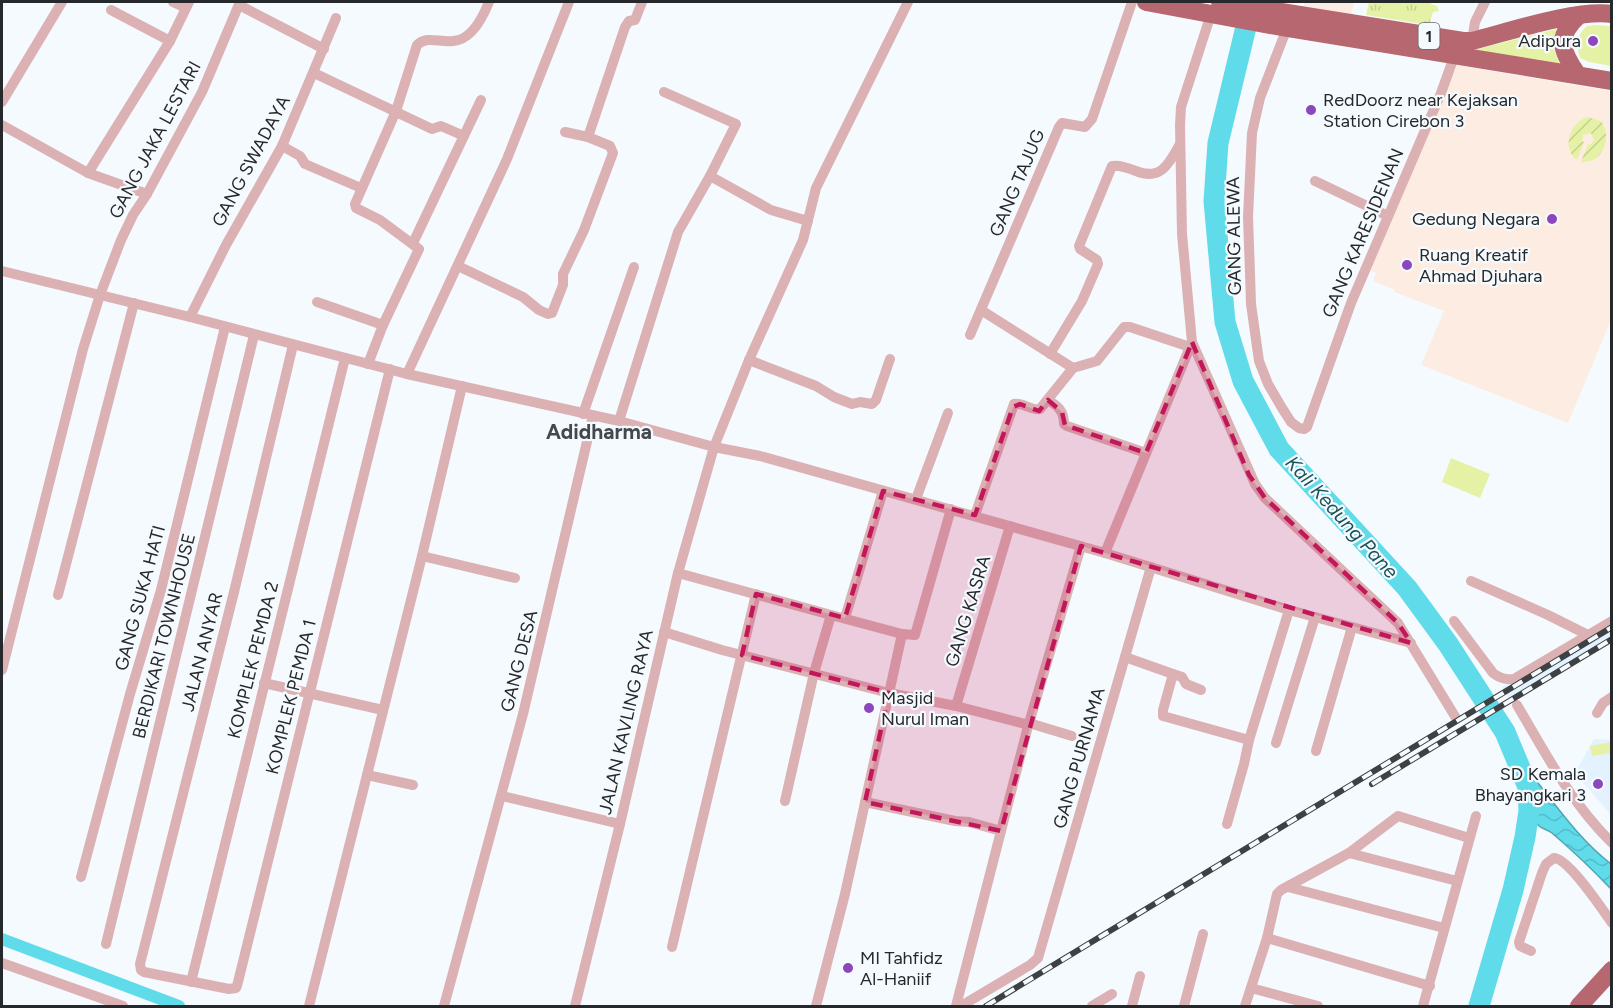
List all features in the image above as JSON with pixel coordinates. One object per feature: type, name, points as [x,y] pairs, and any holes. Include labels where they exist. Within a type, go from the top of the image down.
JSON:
[{"type":"highway","name":"1","points":[[1146,2],[1219,8],[1472,41],[1561,18],[1608,12]]},
{"type":"highway","name":"1","points":[[1283,16],[1455,54],[1611,81]]},
{"type":"highway","points":[[1577,74],[1569,62],[1562,41],[1565,31],[1578,16]]},
{"type":"highway","points":[[1579,1006],[1611,970]]},
{"type":"street","points":[[2,102],[62,2]]},
{"type":"street","points":[[88,173],[170,41],[187,5],[173,2]]},
{"type":"street","points":[[368,363],[383,325],[419,252],[418,246],[381,220],[355,207],[361,188],[396,111],[417,45],[425,39],[452,42],[465,37],[473,30],[489,2]]},
{"type":"street","points":[[407,374],[508,155],[569,2]]},
{"type":"street","points":[[588,137],[625,27],[628,21],[635,20],[642,2]]},
{"type":"street","name":"JALAN KAVLING RAYA","points":[[575,1006],[678,573],[714,447],[749,360],[803,240],[816,188],[908,2]]},
{"type":"street","name":"GANG TAJUG","points":[[970,335],[1059,127],[1062,123],[1085,127],[1092,119],[1132,2]]},
{"type":"street","points":[[1472,41],[1475,22],[1485,2]]},
{"type":"street","points":[[239,3],[324,49]]},
{"type":"street","name":"GANG JAKA LESTARI","points":[[2,669],[83,349],[100,295],[133,215],[147,194],[202,92],[239,3]]},
{"type":"street","points":[[1219,8],[1181,107],[1182,234],[1191,345],[1249,475],[1265,498],[1398,622],[1456,718]]},
{"type":"street","points":[[111,10],[170,41]]},
{"type":"street","name":"GANG ALEWA","points":[[1283,16],[1252,133],[1248,217],[1251,304],[1259,361],[1273,393],[1291,422],[1299,428],[1307,427]]},
{"type":"street","name":"GANG SWADAYA","points":[[190,317],[226,244],[282,146],[336,18]]},
{"type":"street","name":"GANG KARESIDENAN","points":[[1307,427],[1336,341],[1441,93],[1455,54]]},
{"type":"street","points":[[314,73],[432,129],[441,126],[464,136]]},
{"type":"street","points":[[619,421],[678,232],[736,124],[664,92]]},
{"type":"street","points":[[413,243],[481,100]]},
{"type":"street","points":[[2,125],[88,173],[147,194]]},
{"type":"street","points":[[458,266],[523,297],[539,310],[548,314],[552,313],[563,285],[563,274],[584,231],[613,153],[610,146],[588,137],[565,132]]},
{"type":"street","points":[[1050,354],[1082,301],[1098,264],[1097,260],[1079,246],[1112,166],[1116,165],[1146,175],[1154,175],[1168,164],[1180,144]]},
{"type":"street","points":[[282,146],[300,156],[305,164],[361,188]]},
{"type":"street","points":[[710,176],[771,210],[808,221]]},
{"type":"street","points":[[1315,181],[1388,216]]},
{"type":"street","name":"GANG DESA","points":[[444,1006],[502,796],[551,601],[588,415],[634,267]]},
{"type":"street","points":[[2,271],[407,374],[619,421],[714,447],[781,461],[1105,553],[1289,610],[1411,643]]},
{"type":"street","points":[[317,302],[383,325]]},
{"type":"street","points":[[58,595],[134,303]]},
{"type":"street","points":[[981,309],[1073,368]]},
{"type":"street","name":"GANG SUKA HATI","points":[[81,877],[130,694],[161,590],[225,327]]},
{"type":"street","points":[[975,515],[1012,407],[1016,403],[1037,410],[1048,400],[1073,368],[1097,361],[1124,327],[1191,345]]},
{"type":"street","name":"BERDIKARI TOWNHOUSE","points":[[106,944],[254,335]]},
{"type":"street","name":"JALAN ANYAR","points":[[191,982],[144,972],[140,967],[293,345]]},
{"type":"street","points":[[1105,553],[1191,345]]},
{"type":"street","name":"KOMPLEK PEMDA 2","points":[[191,982],[345,358]]},
{"type":"street","points":[[749,360],[816,386],[852,404],[860,402],[872,404],[883,382],[890,359]]},
{"type":"street","name":"KOMPLEK PEMDA 1","points":[[191,982],[229,989],[237,986],[390,369]]},
{"type":"street","points":[[309,1006],[422,556],[462,386]]},
{"type":"street","points":[[1048,400],[1059,408],[1064,416],[1064,424],[1067,426],[1146,453]]},
{"type":"street","points":[[916,499],[948,413]]},
{"type":"street","points":[[845,618],[883,491]]},
{"type":"street","points":[[678,573],[914,636],[951,509]]},
{"type":"street","name":"GANG KASRA","points":[[956,706],[1010,526]]},
{"type":"street","points":[[956,1006],[1029,724],[1081,546]]},
{"type":"street","points":[[422,556],[515,578]]},
{"type":"street","name":"GANG PURNAMA","points":[[961,1006],[1034,963],[1038,958],[1152,567]]},
{"type":"street","points":[[1471,581],[1588,635]]},
{"type":"street","points":[[672,947],[756,594]]},
{"type":"street","points":[[1227,824],[1249,740],[1289,610]]},
{"type":"street","points":[[784,801],[814,673],[831,615]]},
{"type":"street","points":[[1276,743],[1315,617]]},
{"type":"street","points":[[1454,621],[1493,673],[1508,680],[1515,679],[1611,621]]},
{"type":"street","points":[[1316,751],[1352,627]]},
{"type":"street","points":[[664,632],[889,693],[956,706],[1072,736]]},
{"type":"street","points":[[816,1006],[845,894],[902,634]]},
{"type":"street","points":[[1125,657],[1182,677],[1186,684],[1201,690]]},
{"type":"street","points":[[1173,674],[1163,716],[1249,740]]},
{"type":"street","points":[[264,683],[383,710]]},
{"type":"street","points":[[1597,713],[1603,702],[1611,697]]},
{"type":"street","points":[[1517,705],[1574,800],[1586,817],[1611,843]]},
{"type":"street","points":[[367,775],[413,785]]},
{"type":"street","points":[[502,796],[620,824]]},
{"type":"street","points":[[865,802],[969,822],[1001,831]]},
{"type":"street","points":[[1245,1006],[1267,938],[1277,894],[1281,890],[1349,853],[1398,816],[1469,838]]},
{"type":"street","points":[[1424,1006],[1456,881],[1476,816]]},
{"type":"street","points":[[1349,853],[1456,881]]},
{"type":"street","points":[[1531,951],[1520,946],[1519,942],[1542,873],[1546,864],[1554,858],[1562,861],[1578,878],[1611,923]]},
{"type":"street","points":[[1288,887],[1444,928]]},
{"type":"street","points":[[1184,1006],[1203,934]]},
{"type":"street","points":[[1267,938],[1430,986]]},
{"type":"street","points":[[2,963],[123,1006]]},
{"type":"street","points":[[1132,1006],[1140,976]]},
{"type":"street","points":[[1251,988],[1318,1006]]},
{"type":"street","points":[[1092,1006],[1112,994]]},
{"type":"highlighted area","points":[[1192,342],[1249,475],[1265,498],[1398,623],[1411,643],[1081,546],[1001,831],[865,802],[889,693],[742,655],[756,594],[845,618],[883,491],[975,515],[1013,407],[1020,404],[1039,411],[1048,400],[1062,412],[1065,425],[1146,453]]},
{"type":"shaded area","points":[[1305,2],[1354,2],[1351,15],[1304,6]]},
{"type":"shaded area","points":[[1455,65],[1611,91],[1611,320],[1568,423],[1421,365],[1444,311],[1394,292],[1395,290],[1373,281],[1376,273],[1369,270]]},
{"type":"shaded area","points":[[1611,623],[1611,642],[1517,700],[1513,705],[1502,687]]},
{"type":"shaded area","name":"SD Kemala Bhayangkari 3","points":[[1594,739],[1611,740],[1611,815],[1575,773]]},
{"type":"green space","points":[[1369,2],[1430,2],[1437,6],[1439,11],[1433,12],[1429,25],[1366,15]]},
{"type":"green space","points":[[1587,26],[1611,26],[1611,66],[1580,58],[1578,45],[1581,33]]},
{"type":"green space","points":[[1556,29],[1553,47],[1560,65],[1474,50]]},
{"type":"green space","points":[[1587,117],[1601,121],[1606,134],[1606,142],[1595,159],[1581,162],[1588,144],[1590,145],[1594,140],[1591,133],[1583,135],[1582,141],[1584,142],[1577,160],[1569,149],[1569,143],[1572,130]]},
{"type":"green space","points":[[1451,458],[1490,474],[1480,498],[1442,482]]},
{"type":"green space","points":[[1611,742],[1611,753],[1592,756],[1590,746]]},
{"type":"water","points":[[1523,782],[1538,783],[1581,836],[1611,864],[1611,889],[1560,840],[1539,826],[1528,806]]},
{"type":"waterway","name":"Kali Kedung Pane","points":[[1252,2],[1218,143],[1214,201],[1225,322],[1243,381],[1279,449],[1407,588],[1448,644],[1505,732],[1528,787],[1529,811],[1525,837],[1513,890],[1479,1006]]},
{"type":"waterway","points":[[2,939],[179,1006]]},
{"type":"railway","points":[[986,1006],[1612,627]]},
{"type":"railway","points":[[1372,784],[1612,639]]},
{"type":"place","name":"Adipura","points":[[1593,41]]},
{"type":"place","name":"RedDoorz near Kejaksan Station Cirebon 3","points":[[1311,110]]},
{"type":"place","name":"Gedung Negara","points":[[1552,219]]},
{"type":"place","name":"Ruang Kreatif Ahmad Djuhara","points":[[1407,265]]},
{"type":"place","name":"Masjid Nurul Iman","points":[[869,708]]},
{"type":"place","name":"SD Kemala Bhayangkari 3","points":[[1598,784]]},
{"type":"place","name":"MI Tahfidz Al-Haniif","points":[[848,968]]},
{"type":"district","name":"Adidharma","points":[[599,432]]}]
